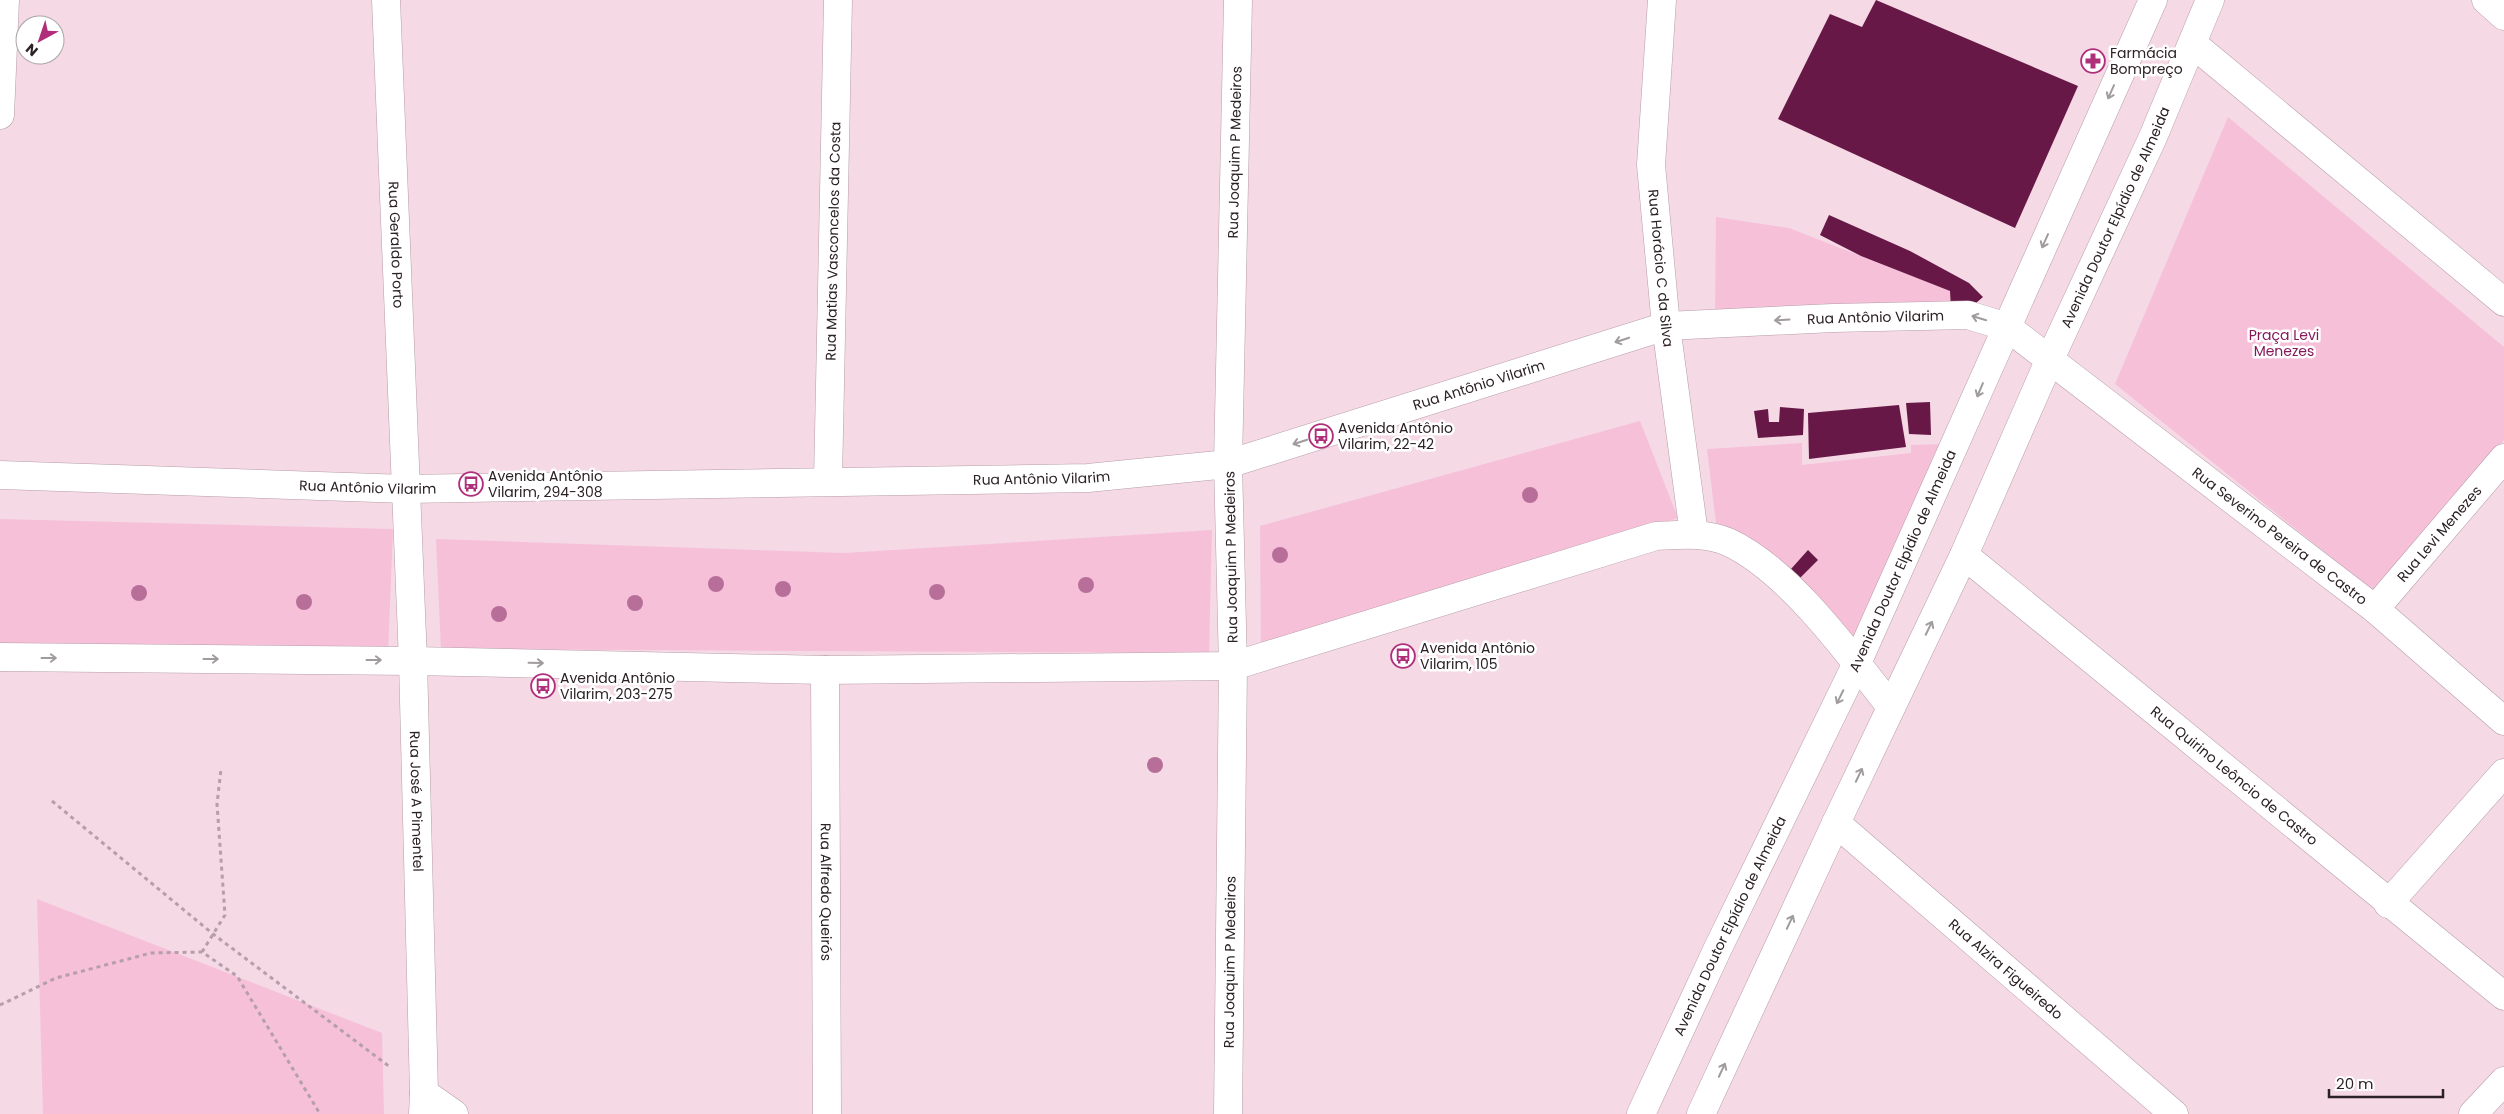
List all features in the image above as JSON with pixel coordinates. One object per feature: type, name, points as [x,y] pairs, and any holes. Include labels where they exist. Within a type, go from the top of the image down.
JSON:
[{"type":"street","points":[[0,115],[5,0]]},
{"type":"street","name":"Rua Geraldo Porto","points":[[386,0],[406,489]]},
{"type":"street","name":"Rua Matias Vasconcelos da Costa","points":[[828,481],[838,0]]},
{"type":"street","name":"Rua Joaquim P Medeiros","points":[[1228,1114],[1234,666],[1228,464],[1238,0]]},
{"type":"street","name":"Rua Horácio C da Silva","points":[[1662,0],[1651,165],[1666,326],[1694,534]]},
{"type":"street","name":"Avenida Doutor Elpídio de Almeida","points":[[1641,1114],[1718,948],[1857,663],[2152,0]]},
{"type":"street","name":"Avenida Doutor Elpídio de Almeida","points":[[1701,1114],[1836,823],[1964,556],[2050,359],[2193,44],[2210,0]]},
{"type":"street","points":[[2486,0],[2504,16]]},
{"type":"street","points":[[2193,44],[2504,302]]},
{"type":"street","name":"Rua Antônio Vilarim","points":[[0,475],[406,489],[1088,478],[1228,464],[1666,326],[1833,318],[1968,315],[2007,327],[2050,359]]},
{"type":"street","name":"Rua Severino Pereira de Castro","points":[[2050,359],[2375,609],[2504,721]]},
{"type":"street","name":"Rua Levi Menezes","points":[[2375,609],[2504,458]]},
{"type":"street","name":"Rua José A Pimentel","points":[[406,489],[413,661],[424,1103]]},
{"type":"street","points":[[0,657],[413,661],[825,670],[1234,666],[1656,536],[1694,534],[1727,542],[1760,562],[1804,601],[1857,663],[1891,707]]},
{"type":"street","name":"Rua Quirino Leôncio de Castro","points":[[1964,556],[2388,904],[2504,996]]},
{"type":"street","name":"Rua Alfredo Queirós","points":[[825,670],[827,1114]]},
{"type":"street","points":[[2388,904],[2504,773]]},
{"type":"street","name":"Rua Alzira Figueiredo","points":[[1836,823],[2174,1114]]},
{"type":"street","points":[[2473,1114],[2504,1081]]},
{"type":"street","points":[[424,1103],[454,1114]]},
{"type":"path","points":[[202,952],[225,915],[217,804],[221,769]]},
{"type":"path","points":[[52,801],[213,934],[424,1103]]},
{"type":"path","points":[[0,1005],[56,978],[151,953],[202,952],[237,976],[320,1114]]},
{"type":"green space","name":"Praça Levi Menezes","points":[[2228,117],[2504,347],[2504,440],[2372,590],[2115,384]]},
{"type":"green space","points":[[1716,217],[1789,228],[1950,291],[1951,310],[1715,316]]},
{"type":"green space","points":[[1640,421],[1678,518],[1261,649],[1260,526]]},
{"type":"green space","points":[[1802,443],[1802,465],[1911,453],[1911,445],[1947,444],[1855,649],[1781,565],[1716,523],[1707,449]]},
{"type":"green space","points":[[0,519],[393,529],[388,653],[0,644]]},
{"type":"green space","points":[[1212,530],[1209,653],[441,649],[436,539],[845,553]]},
{"type":"green space","points":[[37,899],[382,1033],[384,1114],[43,1114]]},
{"type":"building","points":[[1876,0],[2078,86],[2015,228],[1778,119],[1830,14],[1862,27]]},
{"type":"building","points":[[1829,215],[1910,251],[1969,283],[1983,297],[1969,309],[1951,310],[1950,291],[1861,256],[1820,235]]},
{"type":"building","points":[[1930,402],[1931,435],[1909,434],[1906,403]]},
{"type":"building","points":[[1899,405],[1906,447],[1809,459],[1808,413]]},
{"type":"building","points":[[1780,407],[1804,409],[1803,435],[1758,438],[1754,411],[1768,409],[1769,422],[1779,422]]},
{"type":"building","points":[[1808,550],[1818,560],[1800,578],[1791,569]]},
{"type":"place","name":"Farmácia Bompreço","points":[[2093,61]]},
{"type":"place","name":"Avenida Antônio Vilarim, 22-42","points":[[1321,436]]},
{"type":"place","name":"Avenida Antônio Vilarim, 294-308","points":[[471,484]]},
{"type":"place","name":"Avenida Antônio Vilarim, 105","points":[[1403,656]]},
{"type":"place","name":"Avenida Antônio Vilarim, 203-275","points":[[543,686]]}]
